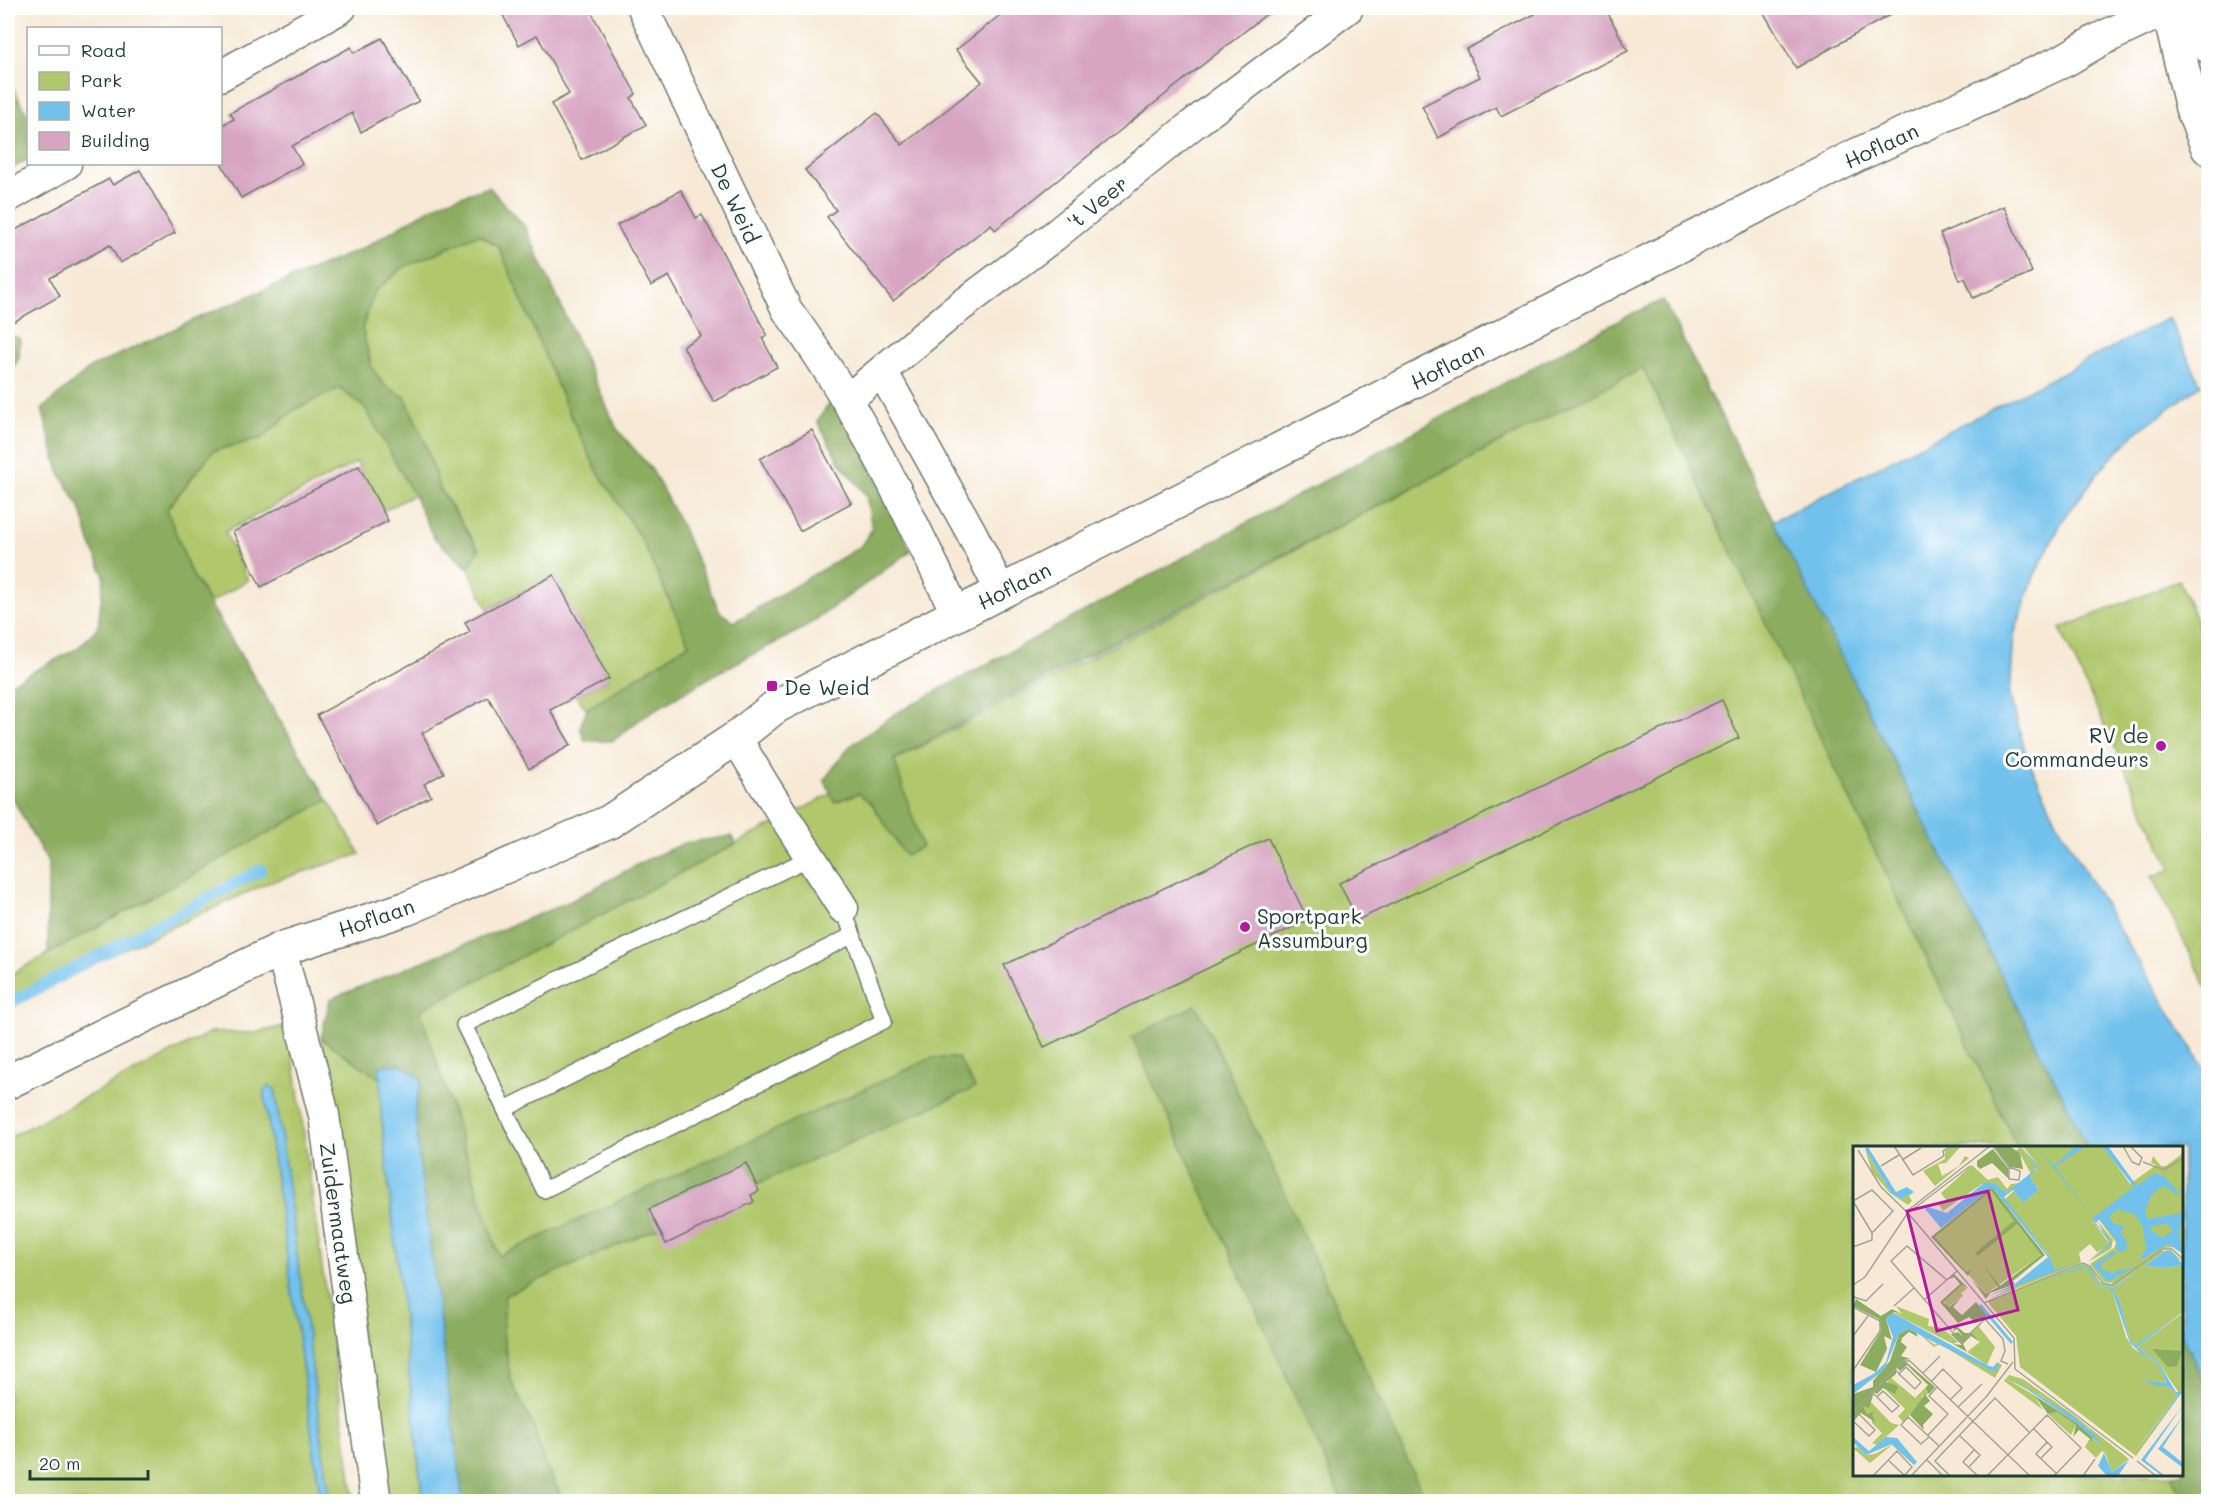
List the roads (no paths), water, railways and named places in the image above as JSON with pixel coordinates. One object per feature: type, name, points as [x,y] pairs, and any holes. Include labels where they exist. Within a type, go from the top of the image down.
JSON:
[{"type":"main road","points":[[2168,8],[2208,46]]},
{"type":"main road","points":[[2168,8],[2192,108],[2208,148]]},
{"type":"main road","name":"Hoflaan","points":[[8,1082],[281,949],[408,908],[609,822],[736,738],[775,707],[1857,155],[2065,60],[2097,41],[2168,8]]},
{"type":"street","points":[[222,75],[341,8]]},
{"type":"street","name":"De Weid","points":[[643,8],[787,310],[817,350],[848,399],[957,615]]},
{"type":"street","name":"'t Veer","points":[[848,399],[953,312],[1054,236],[1192,125],[1348,8]]},
{"type":"street","points":[[8,196],[64,165]]},
{"type":"street","points":[[882,370],[971,532],[1001,592]]},
{"type":"street","points":[[736,738],[843,908]]},
{"type":"street","name":"Zuidermaatweg","points":[[281,949],[324,1115],[376,1502]]},
{"type":"lane","points":[[811,857],[464,1025],[544,1190],[884,1021],[843,908]]},
{"type":"lane","points":[[505,1110],[853,936]]},
{"type":"water","points":[[2169,318],[2201,385],[2134,434],[2102,468],[2063,520],[2034,576],[2014,635],[2010,695],[2026,754],[2057,822],[2121,933],[2208,1075],[2208,1390],[2183,1336],[2183,1146],[2087,1146],[1773,521]]},
{"type":"water","points":[[399,1064],[422,1079],[415,1109],[419,1160],[463,1501],[423,1501],[381,1113],[380,1066]]},
{"type":"water","points":[[269,1086],[275,1089],[330,1501],[321,1501],[264,1092]]},
{"type":"waterway","points":[[8,1004],[261,870]]},
{"type":"place","name":"De Weid","points":[[772,686]]},
{"type":"place","name":"RV de Commandeurs","points":[[2161,746]]},
{"type":"place","name":"Sportpark Assumburg","points":[[1245,927]]}]
